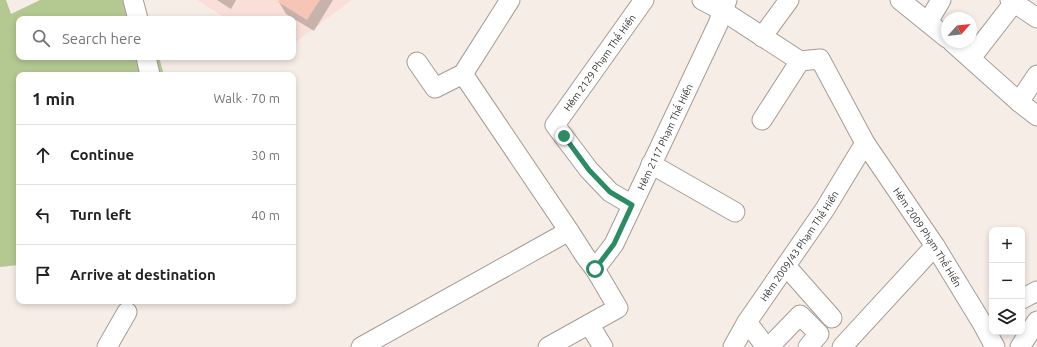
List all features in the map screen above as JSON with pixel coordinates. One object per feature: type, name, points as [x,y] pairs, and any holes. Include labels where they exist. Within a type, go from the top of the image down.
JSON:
[{"type":"street","points":[[133,0],[137,16]]},
{"type":"street","points":[[417,62],[435,88],[463,74],[510,0]]},
{"type":"street","name":"Hẻm 2129 Phạm Thế Hiển","points":[[632,205],[610,192],[589,170],[555,125],[644,0]]},
{"type":"street","points":[[702,0],[725,5],[762,37],[800,61],[762,120]]},
{"type":"street","points":[[762,37],[789,0]]},
{"type":"street","points":[[900,0],[941,33]]},
{"type":"street","points":[[928,22],[941,0]]},
{"type":"street","points":[[971,58],[1013,1],[1037,18]]},
{"type":"street","name":"Hẻm 2117 Phạm Thế Hiển","points":[[595,269],[614,244],[725,5]]},
{"type":"street","points":[[959,48],[1019,102],[1037,116]]},
{"type":"street","name":"Hẻm 2009 Phạm Thế Hiển","points":[[800,61],[820,59],[865,144],[987,320],[995,347]]},
{"type":"street","points":[[147,60],[149,72]]},
{"type":"street","points":[[463,74],[595,269],[618,308],[548,347]]},
{"type":"street","points":[[1019,102],[1037,75]]},
{"type":"street","name":"Hẻm 2009/43 Phạm Thế Hiển","points":[[733,347],[747,322],[825,210],[865,144]]},
{"type":"street","points":[[651,164],[735,212]]},
{"type":"street","points":[[361,347],[569,231]]},
{"type":"street","points":[[842,347],[935,246]]},
{"type":"street","points":[[786,266],[832,318]]},
{"type":"street","points":[[1025,297],[1037,291]]},
{"type":"street","points":[[107,347],[128,312]]},
{"type":"street","points":[[769,347],[800,315],[819,334],[808,347]]},
{"type":"street","points":[[1020,347],[1037,321]]},
{"type":"street","points":[[747,322],[766,347]]},
{"type":"street","points":[[589,324],[603,347]]},
{"type":"shaded area","points":[[197,0],[352,0],[296,42],[296,16],[222,16]]},
{"type":"green space","points":[[0,0],[6,0],[11,14],[40,0],[142,0],[147,16],[16,16],[16,60],[160,60],[163,72],[16,72],[16,265],[0,267]]},
{"type":"building","points":[[279,0],[320,0],[307,20],[278,2]]},
{"type":"route","points":[[564,136],[589,170],[610,192],[632,205],[614,244],[595,269]]}]
